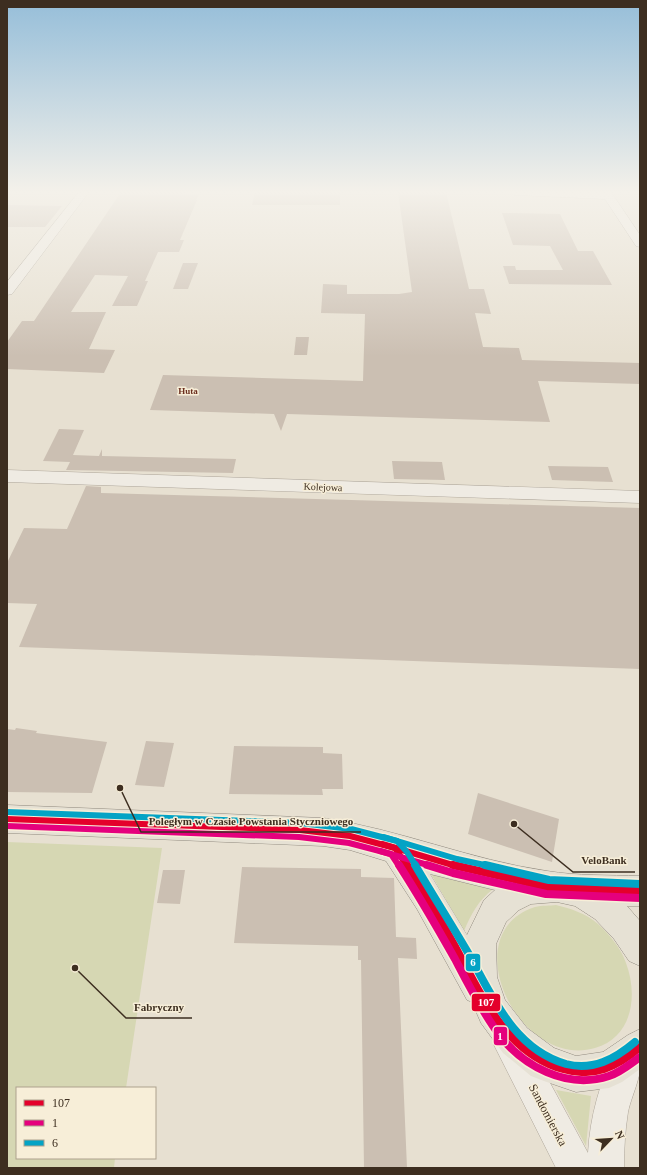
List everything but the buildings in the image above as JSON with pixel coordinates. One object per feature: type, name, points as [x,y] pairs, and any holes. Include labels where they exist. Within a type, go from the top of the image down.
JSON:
[{"type":"main road","points":[[7,820],[300,830],[350,836],[455,866],[560,888],[596,902],[618,919],[640,950]]},
{"type":"main road","points":[[395,848],[421,887],[494,1013],[517,1044],[542,1063],[570,1073],[598,1074],[610,1070],[633,1054]]},
{"type":"main road","points":[[494,1013],[484,993],[479,964],[481,938],[491,916],[506,900],[525,890],[560,888],[640,891]]},
{"type":"street","points":[[7,291],[41,247]]},
{"type":"street","name":"Kolejowa","points":[[7,476],[640,497]]},
{"type":"street","name":"Sandomierska","points":[[494,1013],[576,1168]]},
{"type":"street","points":[[606,1168],[608,1126],[614,1093],[633,1054]]},
{"type":"green space","points":[[7,842],[162,848],[126,1087],[16,1087],[16,1159],[115,1159],[114,1168],[7,1168]]},
{"type":"green space","points":[[431,874],[493,889],[483,898],[476,908],[464,931]]},
{"type":"green space","points":[[556,905],[583,914],[602,928],[621,952],[630,975],[632,988],[631,1001],[625,1025],[618,1035],[608,1043],[595,1048],[567,1049],[542,1039],[521,1020],[506,996],[498,969],[499,943],[511,921],[535,907]]},
{"type":"green space","points":[[556,1090],[591,1096],[586,1146]]},
{"type":"transit line","name":"6","points":[[7,812],[300,823],[351,829],[397,841],[407,852],[433,894],[509,1024],[525,1041],[535,1049],[558,1062],[583,1066],[595,1065],[608,1061],[623,1053],[635,1042]]},
{"type":"transit line","name":"107","points":[[7,819],[300,830],[350,836],[395,848],[432,905],[486,1002],[499,1022],[530,1054],[550,1066],[572,1072],[591,1073],[617,1064],[640,1047]]},
{"type":"transit line","name":"1","points":[[7,826],[299,837],[349,843],[391,854],[429,914],[491,1024],[512,1049],[527,1061],[542,1070],[575,1080],[592,1080],[609,1076],[625,1068],[640,1057]]},
{"type":"transit line","name":"6","points":[[384,837],[457,859],[549,880],[640,884]]},
{"type":"transit line","name":"107","points":[[382,844],[455,866],[548,887],[640,891]]},
{"type":"transit line","name":"1","points":[[380,851],[453,873],[546,894],[640,898]]},
{"type":"place","name":"Poległym w Czasie Powstania Styczniowego","points":[[120,788]]},
{"type":"place","name":"VeloBank","points":[[514,824]]},
{"type":"place","name":"Fabryczny","points":[[75,968]]},
{"type":"district","name":"Huta","points":[[188,391]]}]
